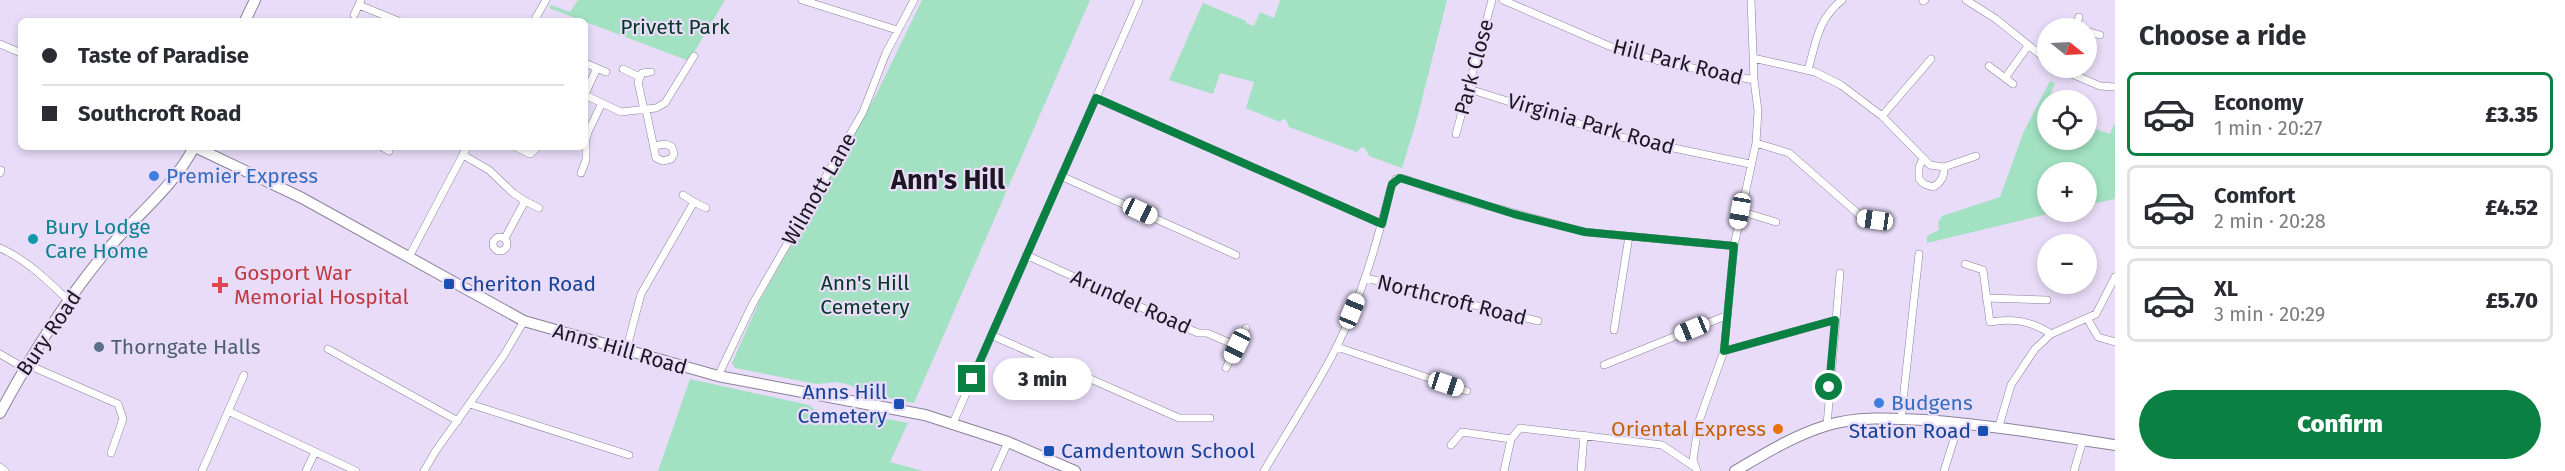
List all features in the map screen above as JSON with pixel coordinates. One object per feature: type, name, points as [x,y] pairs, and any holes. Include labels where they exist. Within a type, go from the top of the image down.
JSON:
[{"type":"street","points":[[246,18],[255,0]]},
{"type":"street","points":[[536,18],[546,0]]},
{"type":"street","points":[[802,0],[897,30]]},
{"type":"street","name":"Wilmott Lane","points":[[718,376],[752,305],[863,112],[897,30],[914,0]]},
{"type":"street","points":[[953,423],[1139,0]]},
{"type":"street","name":"Park Close","points":[[1456,134],[1492,0]]},
{"type":"street","name":"Hill Park Road","points":[[1503,0],[1609,46],[1692,69],[1754,80]]},
{"type":"street","points":[[1696,470],[1694,460],[1699,421],[1724,351],[1734,246],[1756,143],[1758,111],[1754,80],[1752,0]]},
{"type":"street","points":[[1808,70],[1823,21],[1830,10],[1842,0]]},
{"type":"street","points":[[1966,0],[1996,19],[2037,53]]},
{"type":"street","points":[[354,15],[360,2],[390,18]]},
{"type":"street","points":[[0,44],[18,52]]},
{"type":"street","points":[[2005,78],[2028,46]]},
{"type":"street","points":[[588,96],[621,112],[645,110],[664,103],[694,56]]},
{"type":"street","points":[[1753,57],[1808,70],[1841,85],[1882,116],[1930,165],[1944,167],[1976,156]]},
{"type":"street","points":[[1882,116],[1931,59]]},
{"type":"street","points":[[588,64],[606,72]]},
{"type":"street","points":[[1989,66],[2013,84]]},
{"type":"street","points":[[588,88],[597,68]]},
{"type":"street","points":[[622,69],[640,77]]},
{"type":"street","points":[[651,72],[642,74],[638,82],[653,146]]},
{"type":"street","points":[[2083,78],[2100,86],[2115,87]]},
{"type":"street","name":"Virginia Park Road","points":[[1469,89],[1622,137],[1750,164]]},
{"type":"street","points":[[1096,98],[1382,224]]},
{"type":"street","points":[[588,132],[602,103]]},
{"type":"street","points":[[1756,143],[1789,153],[1863,218],[1875,220]]},
{"type":"street","name":"Bury Road","points":[[0,412],[25,366],[103,254],[176,175],[193,150]]},
{"type":"street","name":"Anns Hill Road","points":[[201,150],[302,198],[524,321],[718,376],[920,414],[1008,442],[1075,471]]},
{"type":"street","points":[[409,257],[466,150]]},
{"type":"street","points":[[522,150],[530,154],[535,150]]},
{"type":"street","points":[[581,172],[586,160],[586,150]]},
{"type":"street","points":[[463,155],[489,170],[513,193],[539,208]]},
{"type":"street","points":[[1923,159],[1918,176],[1921,182],[1928,186],[1933,187],[1938,183],[1943,176],[1944,167]]},
{"type":"street","points":[[1061,176],[1236,255]]},
{"type":"street","points":[[1264,471],[1337,347],[1366,278],[1395,180],[1402,178],[1466,200],[1575,230],[1734,246]]},
{"type":"street","points":[[683,195],[706,208]]},
{"type":"street","points":[[505,238],[525,201]]},
{"type":"street","points":[[626,351],[641,294],[694,202]]},
{"type":"street","points":[[1740,211],[1776,222]]},
{"type":"street","points":[[1860,226],[1863,218]]},
{"type":"street","points":[[1614,330],[1629,236]]},
{"type":"street","points":[[0,248],[14,254],[41,274],[69,301]]},
{"type":"street","points":[[1901,419],[1919,254]]},
{"type":"street","name":"Arundel Road","points":[[1026,255],[1198,333],[1207,333],[1237,346]]},
{"type":"street","points":[[1965,264],[1983,270],[1990,322],[2008,319],[2023,321],[2041,327],[2051,334]]},
{"type":"street","points":[[1827,425],[1840,273]]},
{"type":"street","points":[[1999,426],[2011,385],[2036,349],[2051,334],[2088,320],[2096,314],[2115,277]]},
{"type":"street","name":"Northcroft Road","points":[[1366,278],[1538,321]]},
{"type":"street","points":[[1986,298],[2047,300]]},
{"type":"street","points":[[1604,365],[1728,315]]},
{"type":"street","points":[[1724,351],[1835,320]]},
{"type":"street","points":[[2088,320],[2098,337],[2115,342]]},
{"type":"street","points":[[424,471],[524,321]]},
{"type":"street","points":[[1226,368],[1246,328]]},
{"type":"street","points":[[991,335],[1179,418],[1210,418]]},
{"type":"street","points":[[1337,347],[1467,391]]},
{"type":"street","points":[[328,349],[458,421]]},
{"type":"street","points":[[0,354],[117,404],[122,411],[123,419],[111,453]]},
{"type":"street","points":[[202,471],[244,375]]},
{"type":"street","points":[[470,404],[629,455]]},
{"type":"street","points":[[228,411],[356,471]]},
{"type":"street","points":[[1735,471],[1796,437],[1827,425],[1901,419],[1999,426],[2115,445]]},
{"type":"street","points":[[1944,471],[1959,423]]},
{"type":"street","points":[[1504,471],[1511,439],[1520,428],[1662,445],[1696,470]]},
{"type":"street","points":[[1451,445],[1462,432],[1511,439]]},
{"type":"street","points":[[1581,471],[1584,435]]},
{"type":"street","points":[[2074,471],[2084,440]]},
{"type":"street","points":[[995,471],[1008,442]]},
{"type":"street","points":[[306,471],[315,452]]},
{"type":"green space","name":"Privett Park","points":[[578,0],[725,0],[689,61],[588,23],[588,18],[575,18],[549,8],[551,5],[570,12]]},
{"type":"green space","name":"Ann's Hill Cemetery","points":[[922,0],[1090,0],[914,403],[863,393],[850,385],[837,382],[816,384],[735,368],[732,363],[759,302],[876,95]]},
{"type":"green space","points":[[1280,0],[1447,0],[1417,119],[1402,168],[1369,156],[1365,148],[1361,147],[1357,152],[1289,127],[1286,120],[1283,119],[1280,122],[1246,108],[1254,82],[1220,73],[1213,94],[1169,80],[1203,3],[1254,26],[1260,12],[1274,18]]},
{"type":"green space","points":[[2050,81],[2055,83],[2052,90],[2045,90]]},
{"type":"green space","points":[[2037,106],[2037,150],[2097,150],[2097,129],[2110,134],[2115,122],[2115,199],[2097,203],[2097,162],[2037,162],[2037,217],[1927,243],[1927,236],[1939,230],[1938,222],[1942,216],[2000,197],[2024,131]]},
{"type":"green space","points":[[690,379],[809,405],[818,412],[851,419],[863,414],[908,423],[890,462],[923,471],[658,471]]},
{"type":"place","name":"Premier Express","points":[[154,176]]},
{"type":"place","name":"Bury Lodge Care Home","points":[[33,239]]},
{"type":"place","name":"Cheriton Road","points":[[449,284]]},
{"type":"place","name":"Gosport War Memorial Hospital","points":[[220,285]]},
{"type":"place","name":"Thorngate Halls","points":[[99,347]]},
{"type":"place","name":"Budgens","points":[[1879,403]]},
{"type":"place","name":"Anns Hill Cemetery","points":[[899,404]]},
{"type":"place","name":"Oriental Express","points":[[1778,429]]},
{"type":"place","name":"Station Road","points":[[1983,431]]},
{"type":"place","name":"Camdentown School","points":[[1049,451]]},
{"type":"district","name":"Ann's Hill","points":[[948,180]]},
{"type":"route","points":[[972,379],[1096,98],[1382,224],[1392,184],[1400,178],[1466,200],[1585,232],[1734,246],[1724,351],[1835,320],[1829,387]]}]
